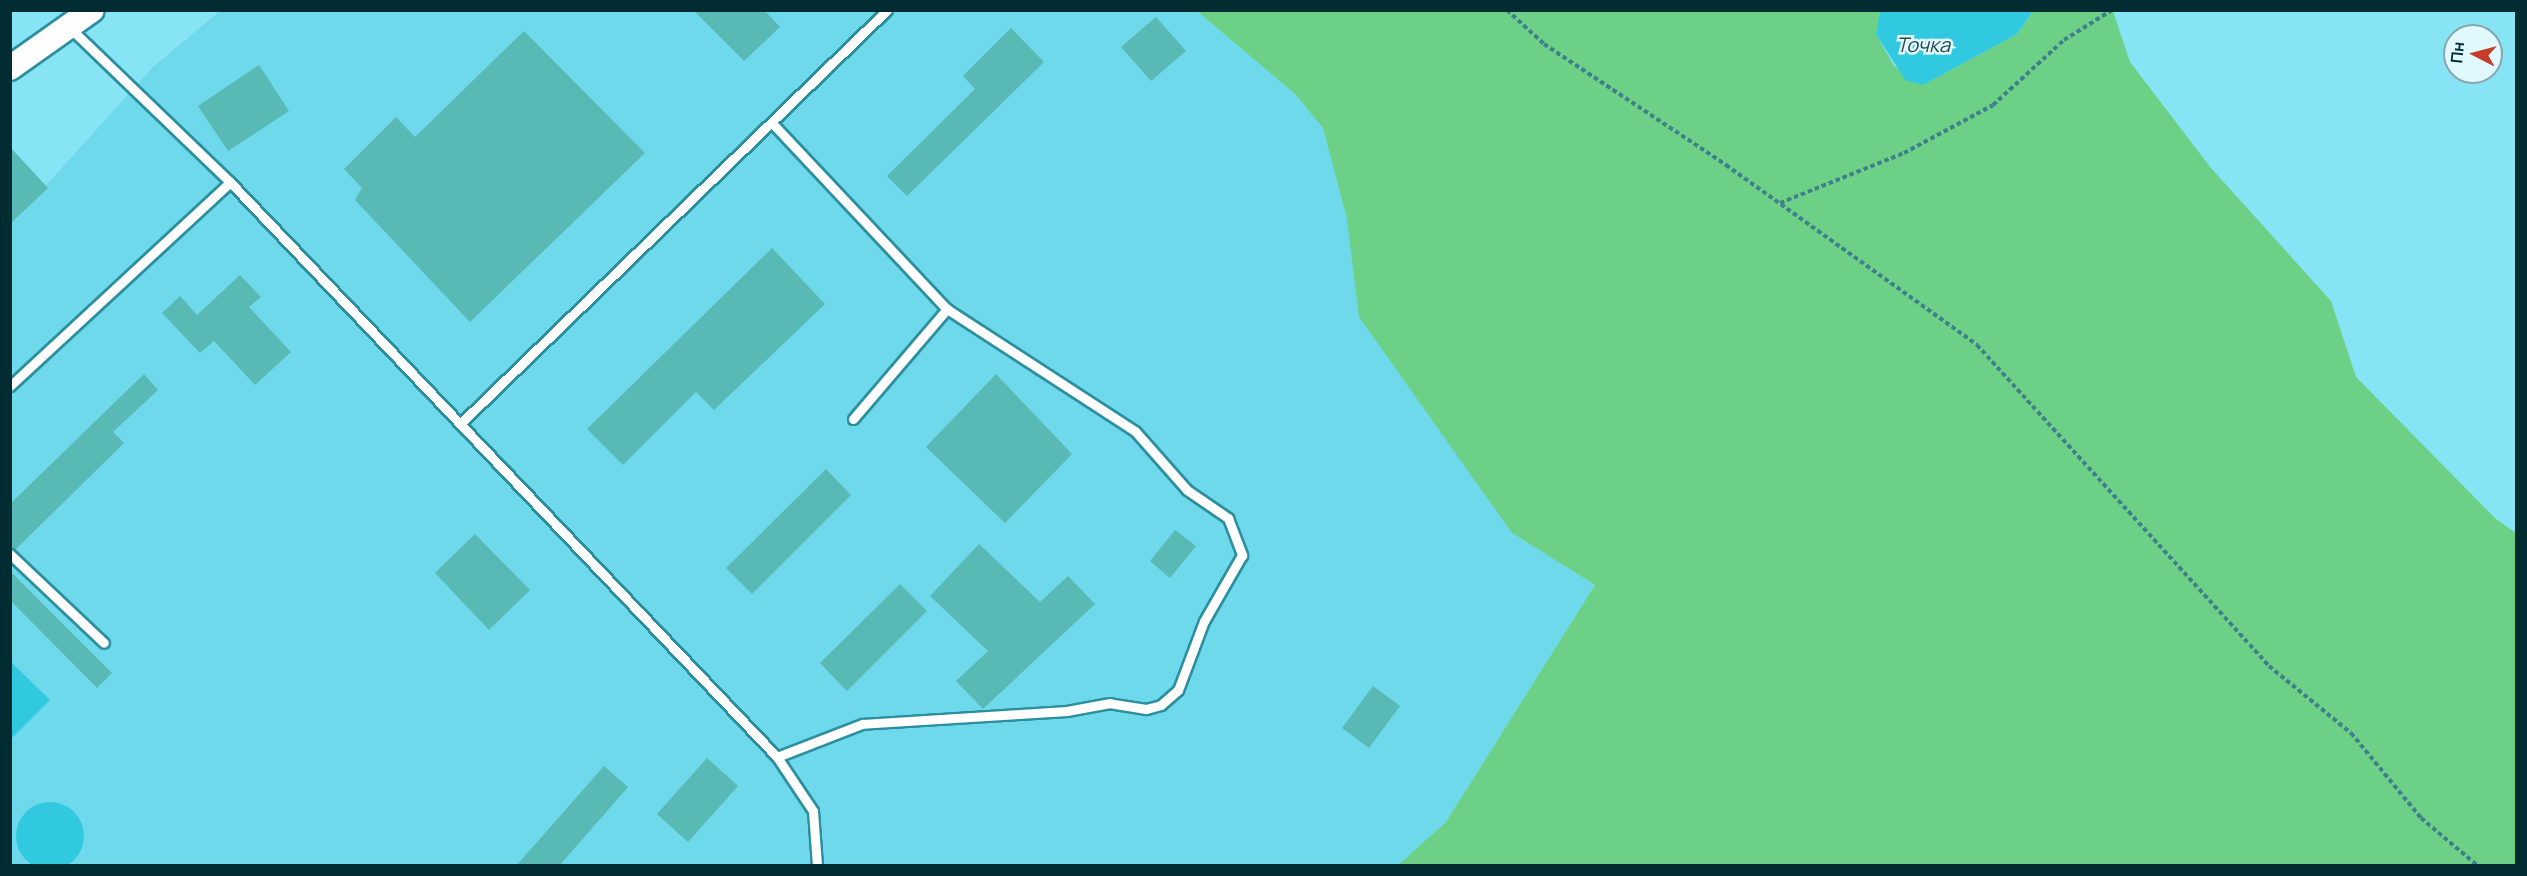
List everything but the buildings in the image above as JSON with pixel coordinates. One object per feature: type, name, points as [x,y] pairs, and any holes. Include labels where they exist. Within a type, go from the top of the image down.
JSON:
[{"type":"street","points":[[10,68],[79,17]]},
{"type":"lane","points":[[461,423],[773,124],[887,10]]},
{"type":"lane","points":[[79,17],[230,182],[777,757],[813,811],[817,866]]},
{"type":"lane","points":[[773,124],[947,309],[1135,431],[1187,490],[1228,518],[1242,555],[1240,567],[1204,621],[1178,690],[1161,705],[1146,710],[1110,703],[1067,711],[862,724],[777,757]]},
{"type":"lane","points":[[10,387],[230,182]]},
{"type":"lane","points":[[853,419],[947,309]]},
{"type":"lane","points":[[10,554],[104,643]]},
{"type":"path","points":[[1507,10],[1544,44],[1780,203],[1977,345],[2269,666],[2351,733],[2421,818],[2478,866]]},
{"type":"path","points":[[1780,203],[1904,153],[1993,105],[2064,40],[2112,10]]},
{"type":"shaded area","points":[[220,11],[1197,11],[1295,94],[1323,128],[1347,219],[1512,533],[1595,585],[1446,822],[1398,865],[11,866],[11,224],[153,67]]},
{"type":"green space","points":[[1197,11],[1880,11],[1876,34],[1894,66],[1923,85],[2017,34],[2033,11],[2113,11],[2130,62],[2211,168],[2331,301],[2356,377],[2496,519],[2516,533],[2516,865],[1398,865],[1446,822],[1595,585],[1512,533],[1359,317],[1347,219],[1323,128],[1295,94]]},
{"type":"water","name":"Точка","points":[[1880,10],[2033,11],[2017,34],[1923,85],[1905,80],[1876,34]]},
{"type":"water","points":[[10,661],[50,700],[11,739],[10,739]]},
{"type":"water","points":[[50,802],[63,805],[74,812],[81,823],[84,836],[81,849],[74,860],[63,867],[50,870],[37,867],[26,860],[19,849],[16,836],[19,823],[26,812],[37,805]]}]
